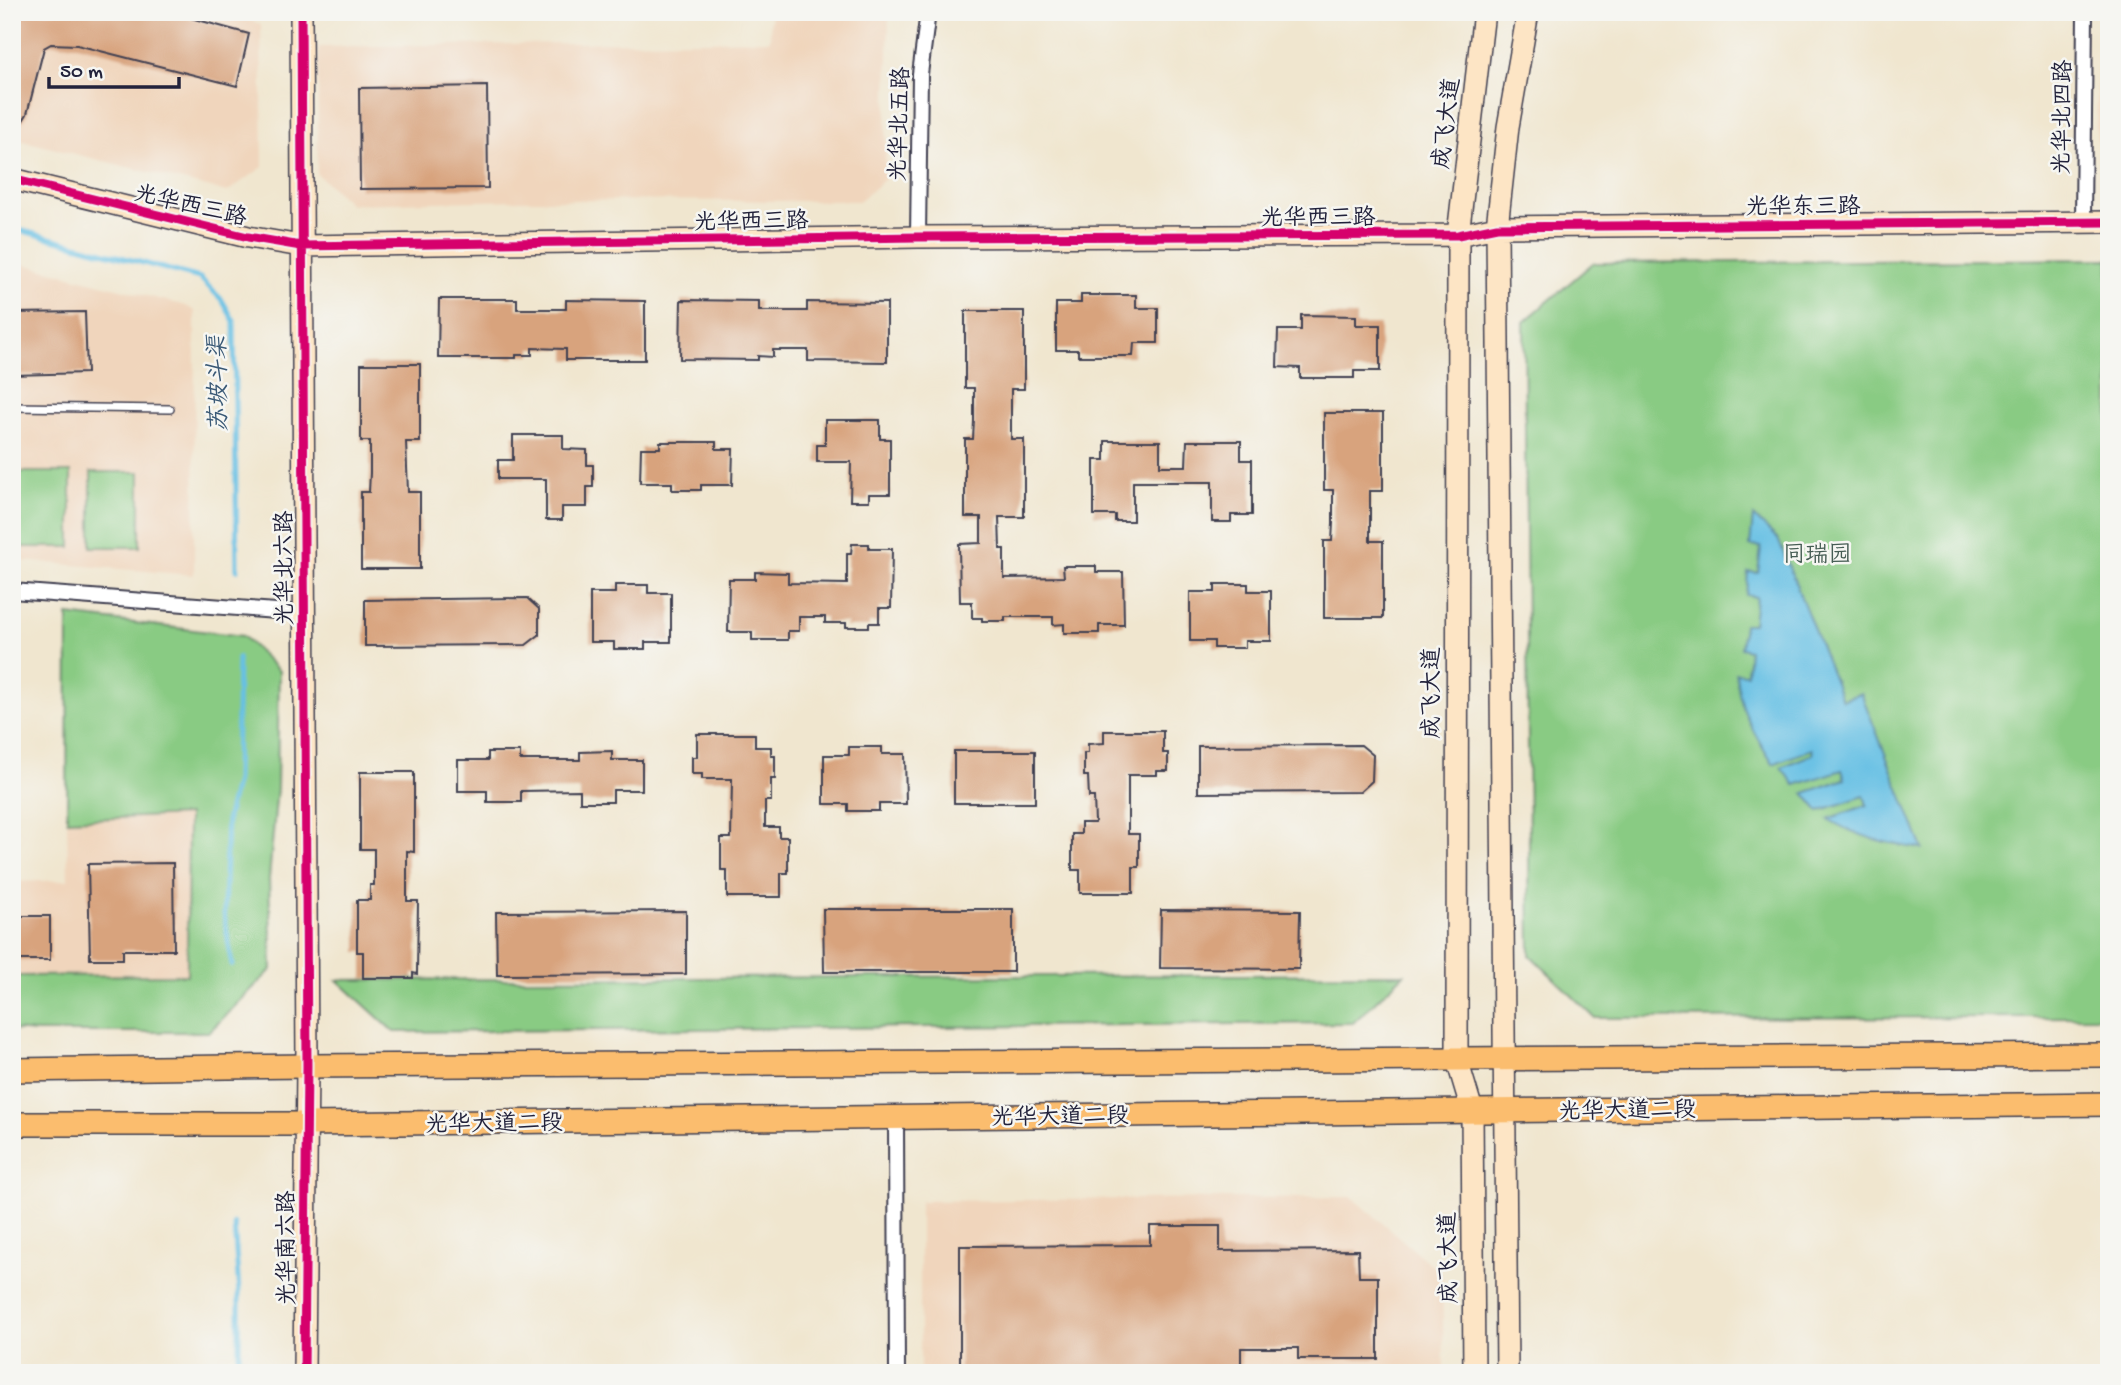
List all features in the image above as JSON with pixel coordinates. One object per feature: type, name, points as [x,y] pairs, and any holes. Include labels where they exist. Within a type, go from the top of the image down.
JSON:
[{"type":"main road","points":[[12,1070],[2109,1055]]},
{"type":"main road","name":"光华大道二段","points":[[12,1124],[305,1124],[2109,1104]]},
{"type":"street","name":"光华北六路","points":[[301,12],[307,1066],[305,1124]]},
{"type":"street","name":"光华北五路","points":[[918,237],[920,74],[928,12]]},
{"type":"street","name":"成飞大道","points":[[1474,1373],[1472,1110],[1457,1060],[1458,235],[1484,12]]},
{"type":"street","points":[[1507,1373],[1497,227],[1508,127],[1528,12]]},
{"type":"street","name":"光华北四路","points":[[2083,222],[2085,12]]},
{"type":"street","name":"光华西三路","points":[[12,179],[248,237],[301,246],[918,237],[1458,235],[1497,227]]},
{"type":"street","name":"光华东三路","points":[[1497,227],[2109,222]]},
{"type":"street","points":[[12,591],[303,613]]},
{"type":"street","points":[[896,1117],[897,1373]]},
{"type":"street","name":"光华南六路","points":[[304,1373],[305,1124]]},
{"type":"lane","points":[[12,407],[170,409]]},
{"type":"shaded area","points":[[12,12],[220,12],[261,24],[263,167],[227,192],[12,138]]},
{"type":"shaded area","points":[[771,12],[889,12],[885,179],[859,201],[519,200],[350,204],[317,174],[319,47],[770,40]]},
{"type":"shaded area","points":[[2100,12],[2109,12],[2109,174],[2100,167],[2096,127]]},
{"type":"shaded area","points":[[12,261],[186,306],[195,311],[194,575],[12,560]]},
{"type":"shaded area","points":[[188,815],[187,976],[12,976],[12,882],[68,880],[67,820]]},
{"type":"shaded area","points":[[1352,1197],[1442,1274],[1444,1373],[920,1373],[920,1201]]},
{"type":"green space","name":"同瑞园","points":[[2109,259],[2109,1017],[1595,1018],[1530,955],[1524,322],[1593,263]]},
{"type":"green space","points":[[19,472],[71,472],[71,547],[19,547]]},
{"type":"green space","points":[[91,472],[140,472],[140,547],[91,547]]},
{"type":"green space","points":[[68,615],[243,636],[279,671],[277,788],[269,879],[272,969],[209,1032],[12,1030],[12,976],[187,975],[188,815],[67,820]]},
{"type":"green space","points":[[1404,974],[1353,1023],[394,1032],[337,980]]},
{"type":"water","points":[[1753,516],[1778,539],[1842,700],[1861,693],[1923,849],[1874,839],[1828,819],[1867,805],[1864,796],[1819,811],[1804,793],[1845,779],[1842,770],[1795,785],[1781,767],[1813,754],[1812,749],[1773,764],[1754,732],[1740,699],[1736,673],[1747,674],[1749,650],[1741,648],[1744,624],[1753,624],[1756,597],[1746,595],[1748,572],[1758,573],[1761,547],[1750,546]]},
{"type":"building","points":[[12,12],[169,12],[249,34],[237,86],[77,45],[51,44],[44,48],[27,114],[12,138]]},
{"type":"building","points":[[487,86],[488,188],[360,189],[359,88]]},
{"type":"building","points":[[1081,295],[1136,295],[1136,308],[1158,308],[1158,343],[1134,343],[1133,356],[1078,356],[1078,350],[1056,350],[1056,303],[1081,303]]},
{"type":"building","points":[[439,299],[517,299],[517,309],[566,309],[566,300],[645,301],[645,360],[566,360],[566,349],[532,348],[532,355],[516,355],[516,358],[438,358]]},
{"type":"building","points":[[681,300],[759,301],[759,311],[807,311],[807,302],[887,303],[887,362],[808,361],[808,350],[773,350],[773,357],[758,356],[758,360],[680,359]]},
{"type":"building","points":[[965,311],[1024,311],[1024,389],[1011,389],[1011,439],[1024,439],[1024,517],[999,517],[1000,549],[1004,549],[1004,578],[1064,577],[1063,566],[1096,566],[1096,572],[1123,572],[1124,625],[1099,625],[1099,633],[1064,633],[1064,624],[1053,625],[1053,617],[1005,617],[1005,621],[982,621],[982,618],[972,618],[972,602],[960,602],[959,544],[981,543],[981,517],[965,517],[965,439],[973,439],[974,388],[965,388]]},
{"type":"building","points":[[85,312],[87,373],[12,375],[12,313]]},
{"type":"building","points":[[1301,315],[1356,316],[1356,325],[1380,325],[1380,371],[1354,371],[1354,378],[1300,378],[1300,368],[1277,367],[1278,330],[1301,330]]},
{"type":"building","points":[[361,364],[420,364],[420,442],[406,442],[408,492],[420,492],[420,569],[361,569],[361,492],[369,492],[370,441],[361,441]]},
{"type":"building","points":[[1324,413],[1383,413],[1383,491],[1370,491],[1370,541],[1383,541],[1383,618],[1324,618],[1324,541],[1332,541],[1333,490],[1324,490]]},
{"type":"building","points":[[825,420],[880,420],[880,439],[890,439],[890,494],[869,494],[869,501],[850,501],[851,462],[817,462],[817,445],[825,445]]},
{"type":"building","points":[[513,435],[563,435],[563,449],[587,450],[587,465],[593,465],[593,487],[587,487],[587,507],[562,507],[562,520],[546,520],[546,479],[498,479],[498,460],[513,460]]},
{"type":"building","points":[[1105,441],[1160,441],[1160,466],[1186,466],[1187,441],[1241,441],[1241,460],[1252,460],[1252,515],[1231,515],[1231,522],[1212,522],[1212,482],[1133,482],[1133,521],[1115,521],[1115,515],[1094,515],[1094,460],[1105,460]]},
{"type":"building","points":[[660,442],[716,442],[716,449],[733,449],[732,485],[701,485],[701,490],[672,490],[672,483],[640,483],[641,448],[660,448]]},
{"type":"building","points":[[852,544],[869,544],[869,549],[892,549],[891,608],[879,608],[879,623],[869,623],[869,627],[846,627],[846,623],[825,623],[825,617],[799,617],[799,631],[788,631],[788,640],[752,640],[752,632],[728,632],[729,579],[755,579],[755,572],[788,573],[788,583],[847,584],[847,554],[851,554]]},
{"type":"building","points":[[1215,584],[1248,584],[1248,591],[1271,591],[1271,641],[1245,641],[1245,648],[1214,648],[1214,641],[1190,641],[1190,592],[1215,592]]},
{"type":"building","points":[[615,585],[648,585],[648,593],[671,593],[671,642],[645,642],[645,649],[614,649],[614,642],[590,642],[590,593],[615,593]]},
{"type":"building","points":[[527,598],[539,609],[539,635],[526,645],[365,646],[365,600]]},
{"type":"building","points":[[1104,731],[1163,731],[1163,753],[1168,753],[1168,771],[1157,771],[1157,775],[1128,775],[1128,834],[1139,834],[1139,867],[1133,867],[1133,893],[1080,893],[1080,870],[1072,870],[1072,834],[1081,834],[1081,823],[1095,823],[1094,797],[1089,797],[1088,776],[1084,776],[1084,753],[1088,753],[1088,744],[1104,743]]},
{"type":"building","points":[[697,734],[755,734],[755,747],[771,747],[771,756],[775,756],[775,779],[771,779],[771,801],[765,801],[765,827],[779,827],[779,837],[788,837],[788,873],[781,873],[781,897],[727,897],[727,870],[721,870],[721,838],[731,838],[732,779],[702,779],[702,774],[692,774],[692,757],[697,757]]},
{"type":"building","points":[[1361,745],[1373,755],[1372,781],[1360,792],[1198,793],[1198,746]]},
{"type":"building","points":[[849,747],[882,747],[882,754],[905,754],[906,804],[879,804],[879,811],[848,811],[848,804],[824,804],[824,755],[849,755]]},
{"type":"building","points":[[612,751],[612,760],[642,760],[642,790],[613,790],[613,802],[580,802],[580,790],[521,791],[521,802],[487,802],[487,791],[458,791],[458,760],[488,760],[488,752],[520,752],[520,760],[580,760],[580,752]]},
{"type":"building","points":[[954,751],[1035,751],[1035,803],[954,803]]},
{"type":"building","points":[[360,772],[414,772],[414,852],[407,851],[407,901],[418,901],[417,974],[413,973],[413,978],[363,978],[363,952],[357,952],[357,900],[370,900],[370,885],[374,885],[374,849],[360,849]]},
{"type":"building","points":[[173,863],[174,950],[123,950],[123,959],[90,959],[88,864]]},
{"type":"building","points":[[823,909],[1013,909],[1013,972],[824,972]]},
{"type":"building","points":[[1161,910],[1300,911],[1299,969],[1160,968]]},
{"type":"building","points":[[686,911],[686,974],[497,975],[496,912]]},
{"type":"building","points":[[12,916],[50,916],[50,960],[12,960]]},
{"type":"building","points":[[1150,1226],[1220,1226],[1220,1251],[1358,1250],[1359,1277],[1378,1277],[1378,1359],[1298,1359],[1298,1348],[1241,1348],[1241,1373],[960,1373],[960,1246],[1150,1245]]},
{"type":"waterway","name":"苏坡斗渠","points":[[12,228],[200,278],[222,300],[234,321],[237,570]]},
{"type":"waterway","name":"苏坡斗渠","points":[[232,965],[224,914],[227,817],[236,780],[238,658]]},
{"type":"waterway","name":"苏坡斗渠","points":[[234,1224],[239,1291],[239,1373]]},
{"type":"cycle path","points":[[301,12],[307,1066],[304,1373]]},
{"type":"cycle path","points":[[12,179],[248,237],[301,246],[918,237],[1458,235],[1497,227],[2109,222]]}]
